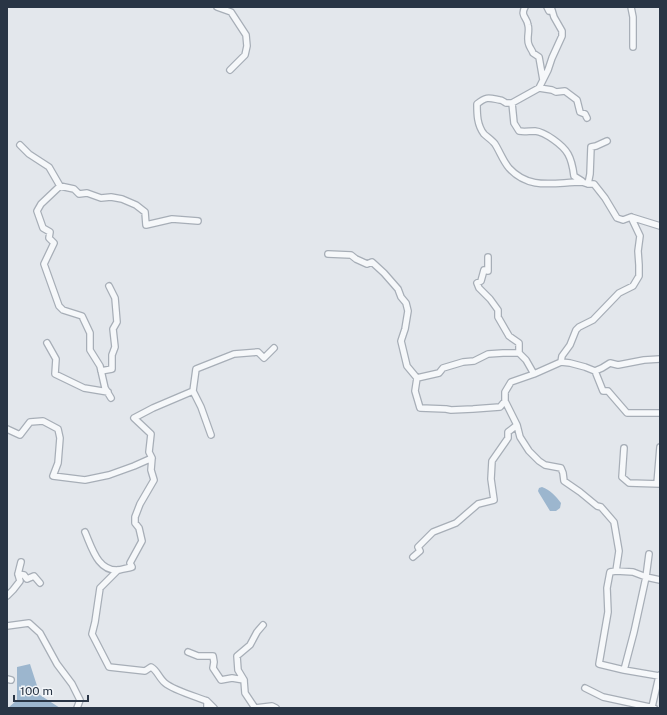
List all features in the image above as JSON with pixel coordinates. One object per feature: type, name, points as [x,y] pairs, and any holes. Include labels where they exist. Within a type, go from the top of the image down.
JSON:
[{"type":"street","points":[[217,7],[231,12],[246,35],[247,46],[245,55],[230,70]]},
{"type":"street","points":[[525,7],[523,15],[529,25],[528,44],[532,48],[533,53],[540,57],[543,80]]},
{"type":"street","points":[[631,7],[633,16],[633,47]]},
{"type":"street","points":[[549,8],[562,31],[562,36],[539,88],[512,103],[506,103],[502,100],[496,100],[490,97],[484,99],[477,104],[477,120],[482,132],[494,144],[510,169],[524,180],[535,183],[582,182]]},
{"type":"street","points":[[539,88],[556,92],[565,92],[577,100],[580,112],[585,114],[586,118]]},
{"type":"street","points":[[512,103],[514,123],[519,131],[534,131],[544,134],[554,140],[568,154],[573,167],[574,176],[582,182],[594,184],[605,198],[617,218],[623,220],[631,217],[660,226]]},
{"type":"street","points":[[588,184],[590,174],[591,146],[596,146],[607,141]]},
{"type":"street","points":[[20,145],[29,154],[49,167],[60,186],[74,189],[79,194],[87,193],[100,198],[111,196],[136,205],[145,212],[146,225],[172,218],[198,221]]},
{"type":"street","points":[[60,186],[41,204],[37,211],[44,228],[50,232],[49,238],[54,243],[44,264],[59,306],[63,310],[82,316],[90,333],[90,350],[100,366],[105,388],[111,398]]},
{"type":"street","points":[[561,362],[562,356],[570,345],[576,330],[593,320],[619,293],[633,286],[639,276],[638,251],[640,236],[631,217]]},
{"type":"street","points":[[328,254],[351,255],[367,264],[372,262],[398,289],[401,297],[406,303],[408,311],[401,341],[407,366],[417,378],[415,391],[420,408],[451,410],[500,407],[505,401]]},
{"type":"street","points":[[488,258],[488,271],[484,270],[481,281],[477,284],[498,310],[498,317],[509,336],[519,343],[519,354]]},
{"type":"street","points":[[101,371],[112,369],[112,355],[115,347],[113,329],[117,322],[115,298],[109,286]]},
{"type":"street","points":[[47,343],[56,359],[55,374],[84,388],[108,392]]},
{"type":"street","points":[[211,435],[201,407],[193,391],[196,369],[234,354],[258,352],[264,358],[274,348]]},
{"type":"street","points":[[417,378],[439,373],[443,368],[463,362],[474,361],[488,354],[502,353],[519,354],[526,360],[534,374]]},
{"type":"street","points":[[616,572],[619,551],[614,522],[601,507],[597,506],[564,481],[561,468],[545,465],[529,451],[520,437],[517,425],[505,401],[505,392],[511,382],[561,362],[570,363],[595,371],[610,363],[618,364],[660,359]]},
{"type":"street","points":[[595,371],[603,391],[608,391],[627,413],[660,413]]},
{"type":"street","points":[[86,532],[94,555],[105,567],[118,570],[132,567],[130,563],[142,541],[139,528],[135,523],[135,517],[140,504],[154,480],[151,470],[152,458],[149,452],[151,434],[134,418],[193,391]]},
{"type":"street","points":[[7,428],[20,435],[30,422],[43,421],[58,429],[60,438],[58,463],[54,476],[85,480],[109,475],[152,458]]},
{"type":"street","points":[[413,557],[420,551],[418,547],[433,532],[456,523],[478,504],[494,500],[491,479],[492,461],[508,438],[508,432],[517,425]]},
{"type":"street","points":[[624,448],[622,477],[629,483],[659,484],[660,447]]},
{"type":"street","points":[[624,670],[646,577],[649,554]]},
{"type":"street","points":[[7,596],[14,590],[20,581],[18,574],[21,562]]},
{"type":"street","points":[[118,570],[100,588],[96,622],[92,634],[109,667],[145,671],[151,667],[154,668],[166,684],[207,701],[214,708]]},
{"type":"street","points":[[585,688],[603,697],[653,708],[659,675],[624,670],[598,664],[608,612],[607,588],[610,572],[633,572],[660,580]]},
{"type":"street","points":[[18,574],[24,575],[27,578],[34,576],[40,583]]},
{"type":"street","points":[[7,626],[28,623],[40,633],[57,664],[72,684],[80,700],[77,708]]},
{"type":"street","points":[[263,625],[257,632],[250,645],[237,656],[238,670],[244,680],[245,693],[255,708],[272,706],[276,708]]},
{"type":"street","points":[[188,652],[198,656],[213,656],[213,668],[221,680],[232,678],[244,680]]},
{"type":"street","points":[[207,701],[207,708]]},
{"type":"water","points":[[542,487],[553,494],[561,503],[560,508],[556,511],[550,511],[539,493],[539,488]]},
{"type":"water","points":[[30,664],[40,695],[60,708],[8,708],[17,700],[17,667]]}]
